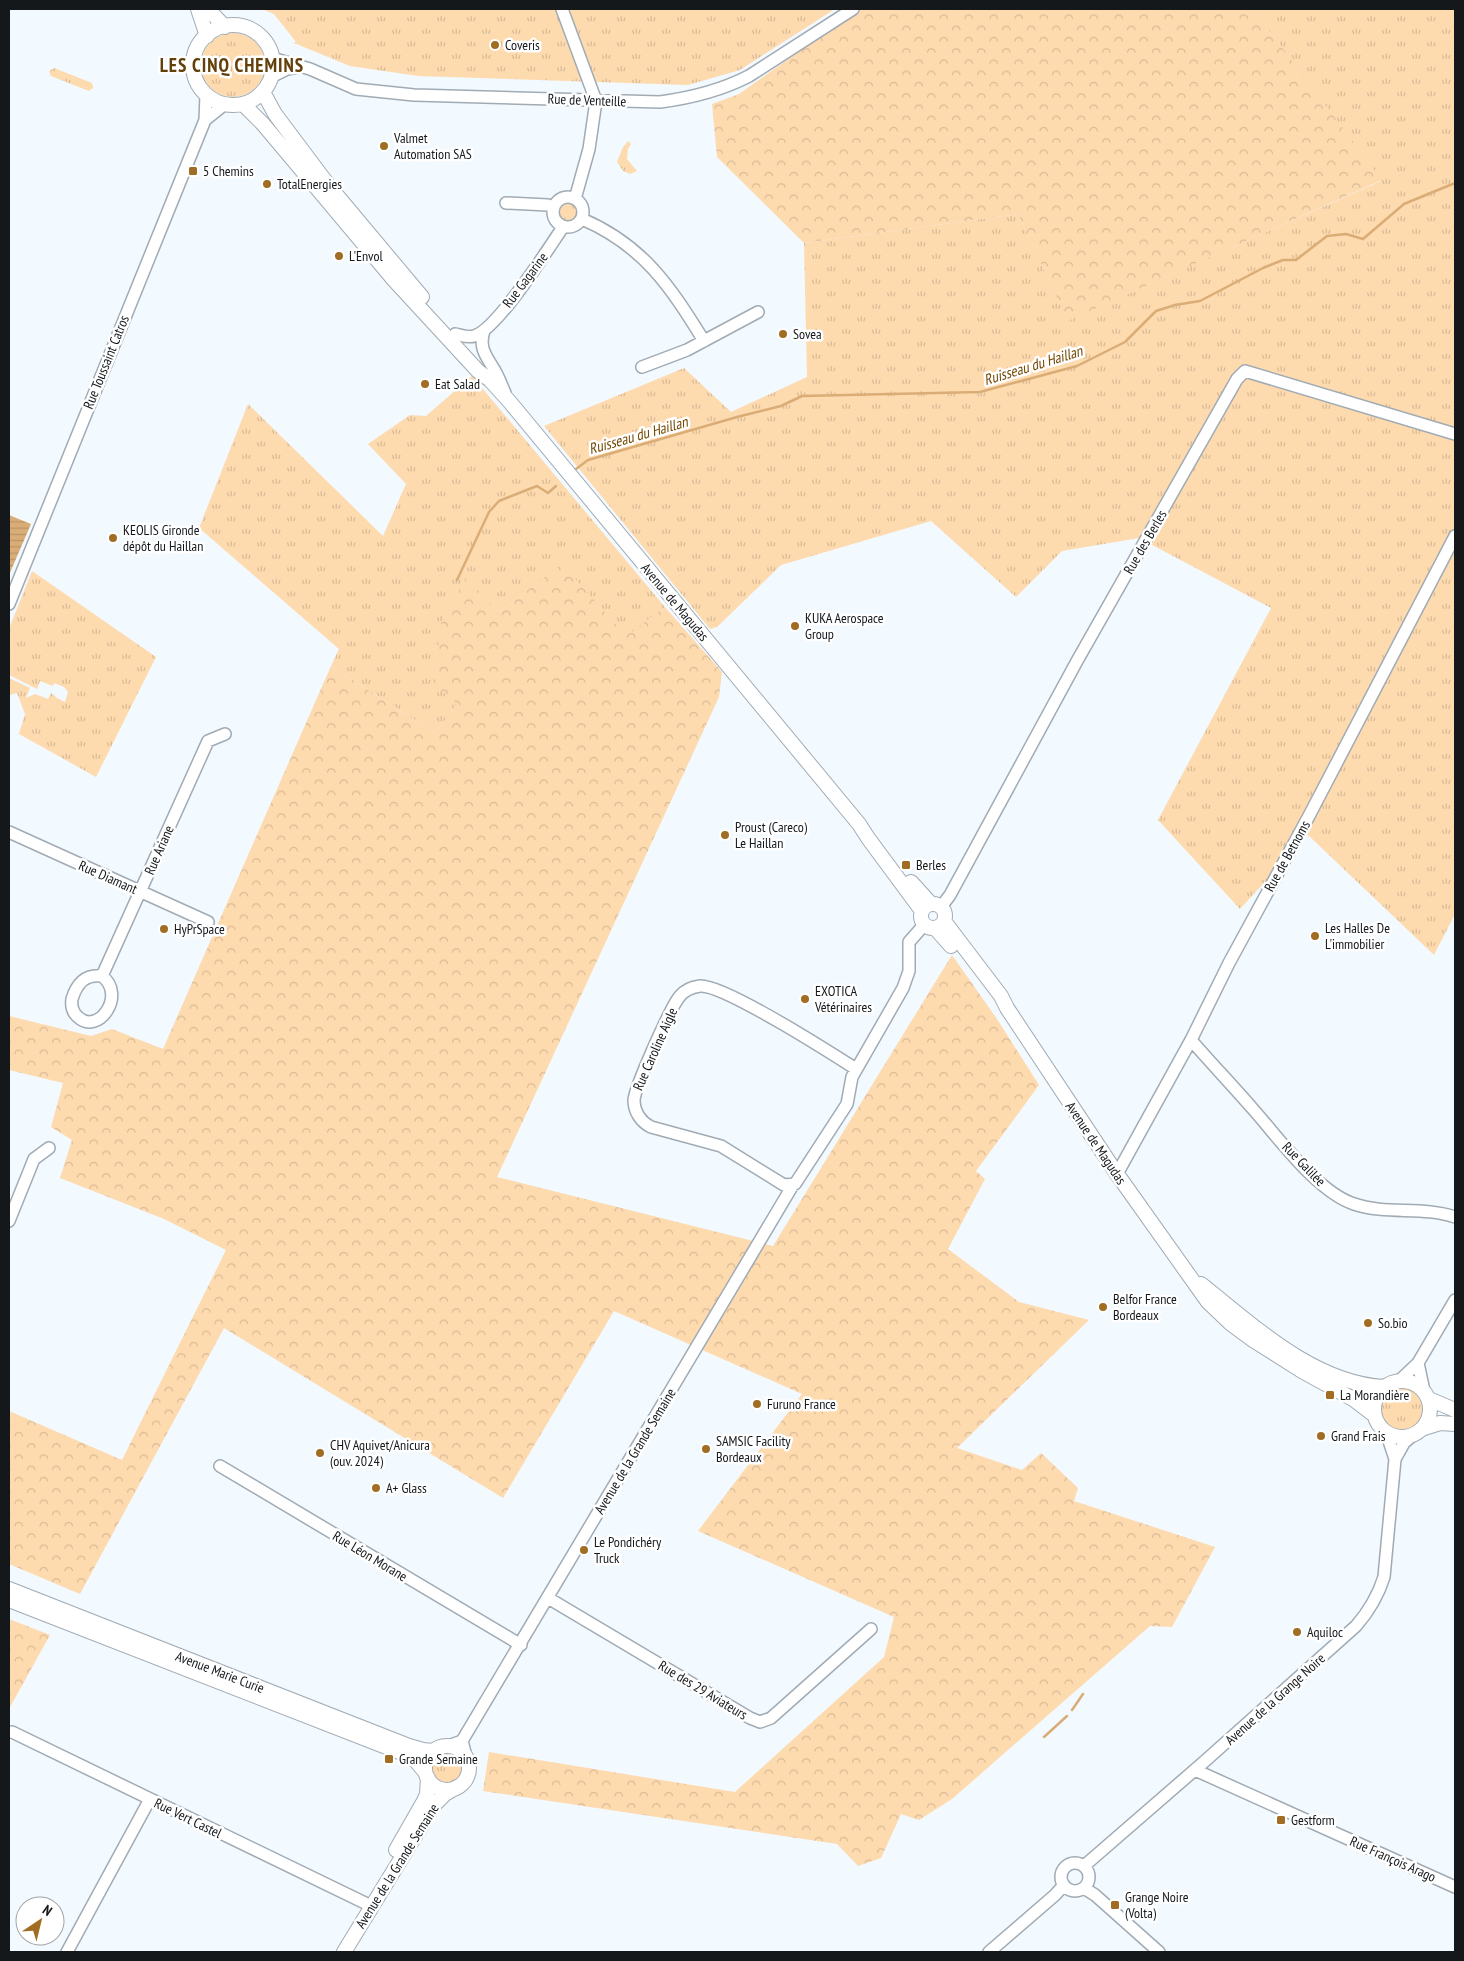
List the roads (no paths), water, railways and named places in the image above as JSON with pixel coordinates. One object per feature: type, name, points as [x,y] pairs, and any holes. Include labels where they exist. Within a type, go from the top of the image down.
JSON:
[{"type":"main road","points":[[198,9],[207,36]]},
{"type":"main road","points":[[208,9],[225,27]]},
{"type":"main road","points":[[237,26],[255,33],[268,46],[272,58],[271,77],[263,92],[254,100],[243,104],[225,104],[206,95],[197,82],[193,67],[198,46],[207,36],[225,27],[237,26]]},
{"type":"main road","name":"Avenue de Magudas","points":[[263,92],[275,114],[329,186],[483,367],[490,380],[859,824],[872,834],[931,907]]},
{"type":"main road","name":"Avenue de Magudas","points":[[243,104],[263,124],[394,280],[478,372],[490,380]]},
{"type":"main road","points":[[931,907],[945,914],[934,925],[921,918],[931,907]]},
{"type":"main road","name":"Avenue de Magudas","points":[[934,925],[996,989],[1006,1008],[1117,1174],[1208,1302],[1230,1323],[1290,1364],[1353,1399],[1378,1422]]},
{"type":"main road","name":"Avenue de Magudas","points":[[1189,1275],[1254,1328],[1304,1359],[1340,1377],[1368,1386],[1384,1387]]},
{"type":"main road","points":[[1455,1410],[1426,1395],[1417,1385],[1409,1381],[1400,1380],[1384,1387],[1375,1400],[1378,1422],[1396,1437],[1404,1437],[1440,1423],[1455,1424]]},
{"type":"main road","points":[[1418,1431],[1430,1414],[1426,1395]]},
{"type":"main road","name":"Avenue Marie Curie","points":[[9,1589],[409,1746],[433,1751]]},
{"type":"main road","name":"Avenue Marie Curie","points":[[9,1600],[407,1756],[416,1761],[426,1775]]},
{"type":"main road","points":[[448,1746],[459,1750],[467,1760],[468,1772],[462,1784],[444,1790],[437,1788],[426,1775],[426,1760],[433,1751],[448,1746]]},
{"type":"main road","name":"Avenue de la Grande Semaine","points":[[334,1952],[365,1903],[424,1800],[426,1775]]},
{"type":"main road","name":"Avenue de la Grande Semaine","points":[[344,1952],[434,1806],[444,1794],[457,1787]]},
{"type":"street","points":[[562,9],[596,101],[589,149],[575,199]]},
{"type":"street","name":"Rue de Venteille","points":[[272,58],[301,66],[356,89],[375,92],[414,95],[660,102],[680,99],[736,83],[750,76],[853,9]]},
{"type":"street","points":[[271,77],[287,69],[301,66]]},
{"type":"street","name":"Rue Toussaint Catros","points":[[9,604],[205,120],[206,95]]},
{"type":"street","name":"Rue Toussaint Catros","points":[[205,120],[225,104]]},
{"type":"street","points":[[571,197],[575,199],[579,201],[583,210],[582,218],[576,225],[563,227],[553,217],[553,207],[562,198],[571,197]]},
{"type":"street","points":[[506,203],[548,205],[553,207]]},
{"type":"street","points":[[582,218],[615,235],[640,254],[656,270],[685,310],[704,341]]},
{"type":"street","name":"Rue Gagarine","points":[[484,331],[539,265],[563,227]]},
{"type":"street","points":[[642,367],[676,355],[758,312]]},
{"type":"street","points":[[454,334],[473,336],[484,331]]},
{"type":"street","points":[[484,331],[481,342],[483,353],[496,372],[509,401]]},
{"type":"street","name":"Rue des Berles","points":[[931,907],[950,895],[1073,669],[1237,378],[1245,371],[1455,434]]},
{"type":"street","name":"Rue de Betnoms","points":[[1117,1174],[1191,1040],[1229,963],[1310,814],[1455,536]]},
{"type":"street","name":"Rue Ariane","points":[[102,976],[208,741],[225,734]]},
{"type":"street","name":"Rue Diamant","points":[[9,832],[208,922]]},
{"type":"street","points":[[793,1186],[803,1175],[847,1104],[852,1077],[903,988],[909,971],[909,942],[934,925]]},
{"type":"street","name":"Rue Caroline Aigle","points":[[793,1186],[784,1185],[721,1146],[651,1128],[639,1117],[634,1102],[635,1094],[674,1005],[679,997],[692,987],[712,987],[799,1034],[856,1069]]},
{"type":"street","name":"Rue Galilée","points":[[1191,1040],[1314,1177],[1338,1198],[1368,1208],[1411,1210],[1455,1217]]},
{"type":"street","points":[[9,1221],[34,1159],[49,1148]]},
{"type":"street","name":"Avenue de la Grande Semaine","points":[[462,1741],[793,1186]]},
{"type":"street","points":[[1400,1380],[1418,1363],[1455,1300]]},
{"type":"street","points":[[1418,1363],[1426,1395]]},
{"type":"street","name":"Avenue de la Grange Noire","points":[[1084,1866],[1356,1626],[1369,1611],[1384,1577],[1395,1459],[1388,1438],[1378,1422]]},
{"type":"street","name":"Avenue de la Grange Noire","points":[[1395,1459],[1404,1444],[1418,1431]]},
{"type":"street","name":"Rue Léon Morane","points":[[220,1466],[521,1645]]},
{"type":"street","name":"Rue des 29 Aviateurs","points":[[548,1598],[750,1718],[760,1722],[771,1718],[871,1629]]},
{"type":"street","name":"Rue Vert Castel","points":[[12,1732],[365,1903]]},
{"type":"street","points":[[448,1746],[462,1741],[467,1760]]},
{"type":"street","name":"Rue François Arago","points":[[1195,1770],[1455,1887]]},
{"type":"street","points":[[66,1952],[150,1799]]},
{"type":"street","points":[[1084,1888],[1089,1877],[1084,1866],[1071,1863],[1063,1868],[1061,1877],[1067,1888],[1075,1891],[1084,1888],[1095,1894],[1159,1952]]},
{"type":"street","points":[[989,1952],[1064,1885]]},
{"type":"waterway","name":"Ruisseau du Haillan","points":[[576,469],[588,460],[781,406],[802,396],[980,392],[1077,366],[1125,342],[1156,311],[1175,305],[1200,301],[1263,268],[1283,260],[1296,260],[1327,236],[1346,234],[1363,239],[1404,204],[1455,183]]},
{"type":"waterway","name":"Ruisseau du Haillan","points":[[457,580],[489,512],[499,501],[537,486],[548,493],[556,486]]},
{"type":"waterway","points":[[1072,1710],[1083,1694]]},
{"type":"waterway","points":[[1044,1737],[1067,1716]]},
{"type":"place","name":"Coveris","points":[[495,45]]},
{"type":"place","name":"Valmet Automation SAS","points":[[384,146]]},
{"type":"place","name":"5 Chemins","points":[[193,171]]},
{"type":"place","name":"TotalEnergies","points":[[267,184]]},
{"type":"place","name":"L'Envol","points":[[339,256]]},
{"type":"place","name":"Sovea","points":[[783,334]]},
{"type":"place","name":"Eat Salad","points":[[425,384]]},
{"type":"place","name":"KEOLIS Gironde dépôt du Haillan","points":[[113,538]]},
{"type":"place","name":"KUKA Aerospace Group","points":[[795,626]]},
{"type":"place","name":"Proust (Careco) Le Haillan","points":[[725,835]]},
{"type":"place","name":"Berles","points":[[906,865]]},
{"type":"place","name":"HyPrSpace","points":[[164,929]]},
{"type":"place","name":"Les Halles De L'immobilier","points":[[1315,936]]},
{"type":"place","name":"EXOTICA Vétérinaires","points":[[805,999]]},
{"type":"place","name":"Belfor France Bordeaux","points":[[1103,1307]]},
{"type":"place","name":"So.bio","points":[[1368,1323]]},
{"type":"place","name":"La Morandière","points":[[1330,1395]]},
{"type":"place","name":"Furuno France","points":[[757,1404]]},
{"type":"place","name":"Grand Frais","points":[[1321,1436]]},
{"type":"place","name":"SAMSIC Facility Bordeaux","points":[[706,1449]]},
{"type":"place","name":"CHV Aquivet/Anicura (ouv. 2024)","points":[[320,1453]]},
{"type":"place","name":"A+ Glass","points":[[376,1488]]},
{"type":"place","name":"Le Pondichéry Truck","points":[[584,1550]]},
{"type":"place","name":"Aquiloc","points":[[1297,1632]]},
{"type":"place","name":"Grande Semaine","points":[[389,1759]]},
{"type":"place","name":"Gestform","points":[[1281,1820]]},
{"type":"place","name":"Grange Noire (Volta)","points":[[1115,1905]]},
{"type":"district","name":"LES CINQ CHEMINS","points":[[232,65]]}]
